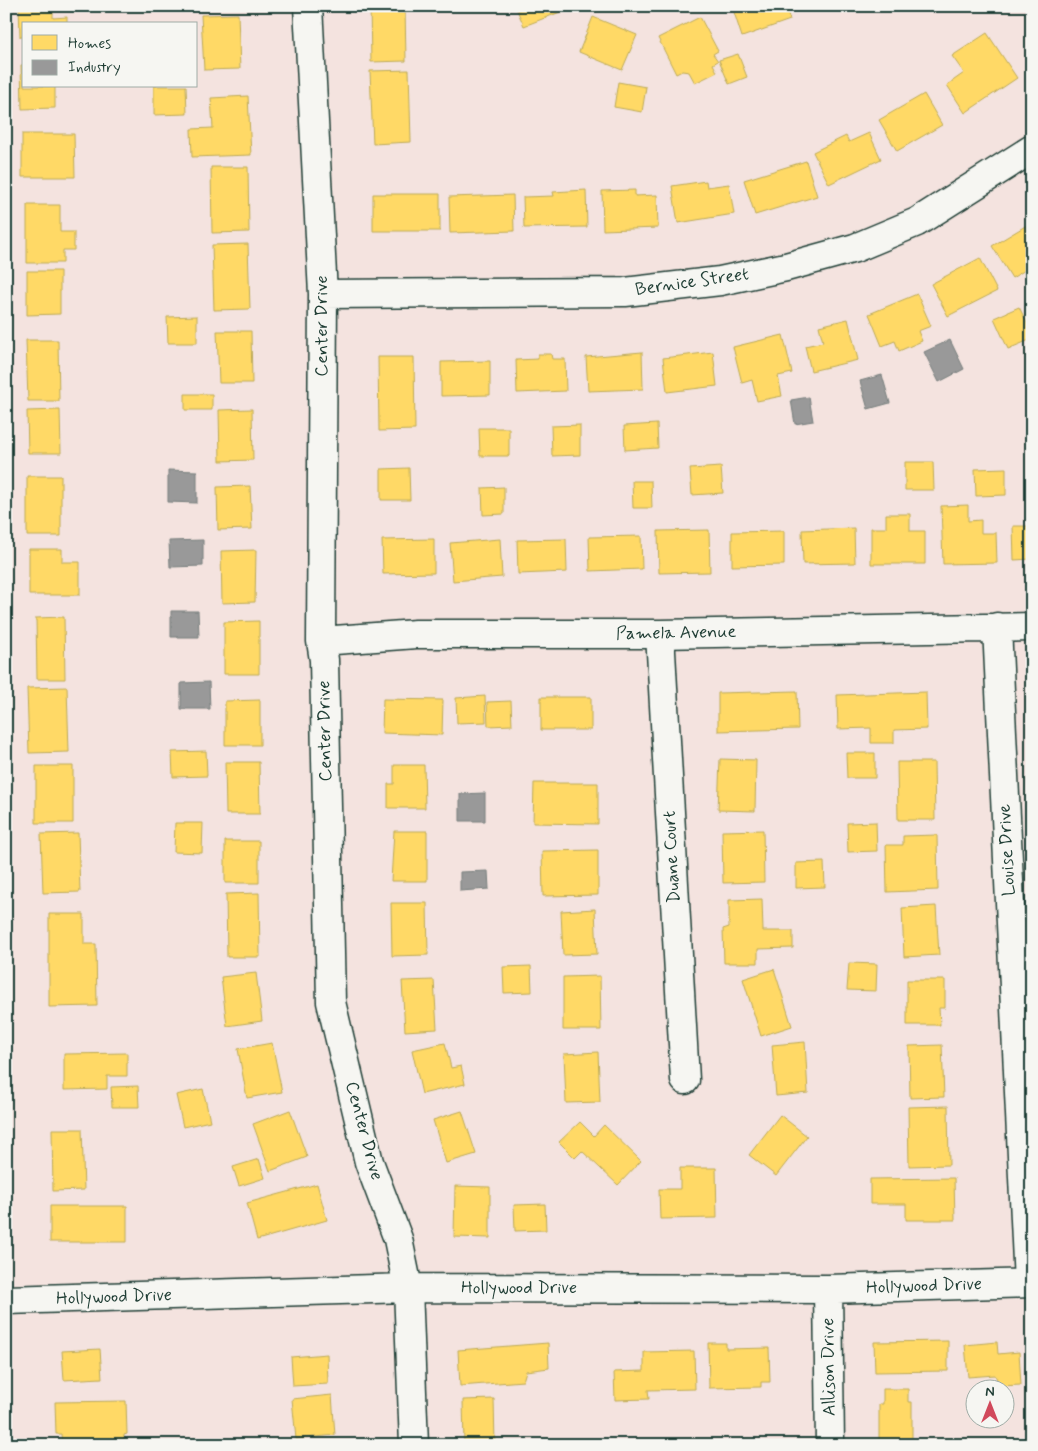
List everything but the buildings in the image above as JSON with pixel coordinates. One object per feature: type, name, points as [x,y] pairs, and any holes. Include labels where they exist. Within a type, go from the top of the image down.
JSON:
[{"type":"street","name":"Center Drive","points":[[308,6],[322,294],[321,640],[324,660],[331,1002],[369,1162],[398,1239],[408,1288],[414,1445]]},
{"type":"street","name":"Bernice Street","points":[[322,294],[626,292],[720,281],[786,267],[854,248],[917,222],[1032,149]]},
{"type":"street","name":"Louise Drive","points":[[997,627],[1030,1283]]},
{"type":"street","name":"Pamela Avenue","points":[[321,640],[416,634],[660,634],[1032,627]]},
{"type":"street","name":"Duane Court","points":[[660,634],[685,1080]]},
{"type":"street","name":"Hollywood Drive","points":[[6,1300],[408,1288],[828,1289],[1030,1283]]},
{"type":"street","name":"Allison Drive","points":[[828,1289],[830,1445]]}]
